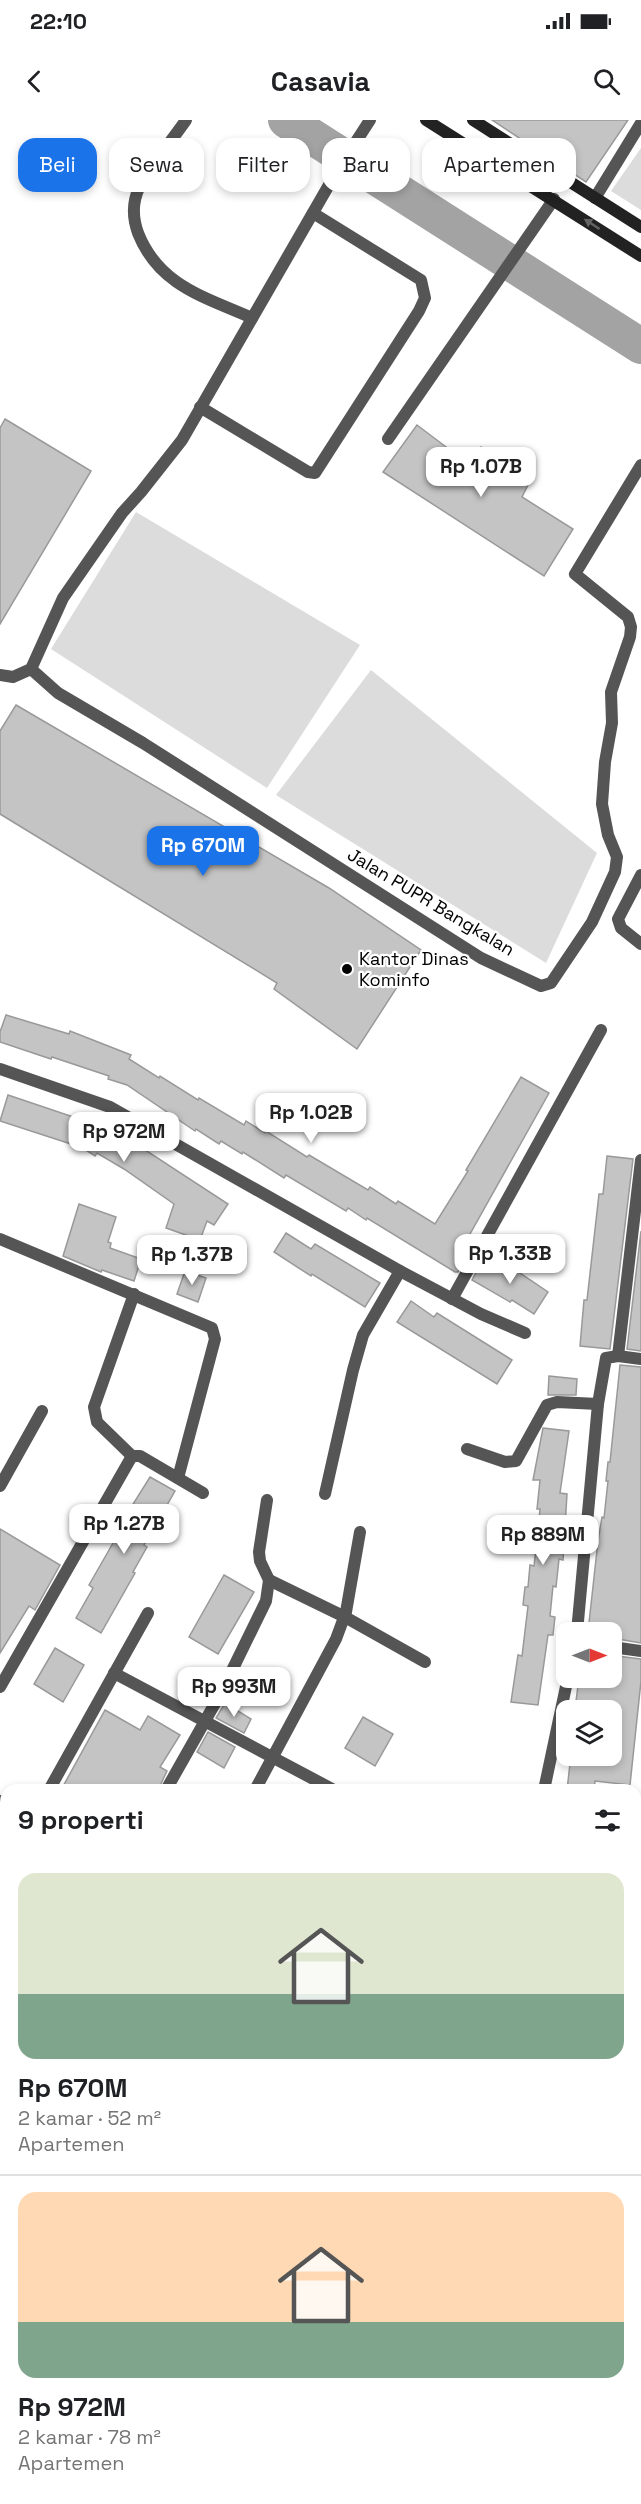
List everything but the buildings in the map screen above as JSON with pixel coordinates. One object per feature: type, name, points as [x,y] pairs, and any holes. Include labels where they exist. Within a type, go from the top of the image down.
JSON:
[{"type":"main road","points":[[426,120],[641,256]]},
{"type":"main road","points":[[472,120],[641,227]]},
{"type":"street","points":[[186,120],[139,188],[134,205],[136,229],[148,257],[168,277],[180,286],[252,318]]},
{"type":"street","points":[[0,675],[13,677],[31,669],[63,598],[122,513],[182,440],[337,171],[370,120]]},
{"type":"street","points":[[595,198],[641,123]]},
{"type":"street","points":[[388,439],[554,200]]},
{"type":"street","points":[[200,407],[308,472],[315,473],[419,311],[425,292],[421,280],[415,274],[313,213]]},
{"type":"street","name":"Jalan PUPR Bangkalan","points":[[31,669],[58,693],[143,743],[481,958],[541,986],[551,983],[562,970],[592,922],[617,864],[602,804],[612,723],[611,692],[630,637],[631,627],[628,617],[575,574],[641,465]]},
{"type":"street","points":[[641,875],[618,919],[621,928],[641,944]]},
{"type":"street","points":[[452,1299],[601,1030]]},
{"type":"street","points":[[0,1070],[110,1107],[400,1271],[452,1299],[525,1333]]},
{"type":"street","points":[[618,1356],[641,1160]]},
{"type":"street","points":[[0,1239],[209,1326],[215,1335],[178,1478]]},
{"type":"street","points":[[325,1494],[363,1335],[400,1271]]},
{"type":"street","points":[[134,1294],[94,1407],[97,1422],[132,1456],[140,1456],[203,1493]]},
{"type":"street","points":[[578,1622],[598,1404],[606,1358],[618,1356],[641,1359]]},
{"type":"street","points":[[467,1449],[505,1462],[516,1461],[547,1405],[557,1402],[598,1404]]},
{"type":"street","points":[[0,1486],[42,1411]]},
{"type":"street","points":[[0,1687],[132,1456]]},
{"type":"street","points":[[169,1784],[258,1621],[266,1601],[269,1580],[260,1561],[259,1552],[267,1500]]},
{"type":"street","points":[[258,1784],[329,1654],[345,1617],[360,1532]]},
{"type":"street","points":[[269,1580],[345,1617],[425,1662]]},
{"type":"street","points":[[51,1784],[148,1613]]},
{"type":"street","points":[[622,1648],[641,1651]]},
{"type":"street","points":[[114,1674],[322,1784]]},
{"type":"street","points":[[545,1784],[566,1688]]},
{"type":"shaded area","points":[[641,148],[641,210],[611,191]]},
{"type":"shaded area","points":[[136,512],[360,645],[267,788],[51,649]]},
{"type":"shaded area","points":[[371,670],[597,853],[546,963],[276,795]]},
{"type":"waterway","points":[[286,120],[641,346]]},
{"type":"place","name":"Kantor Dinas Kominfo","points":[[347,969]]}]
